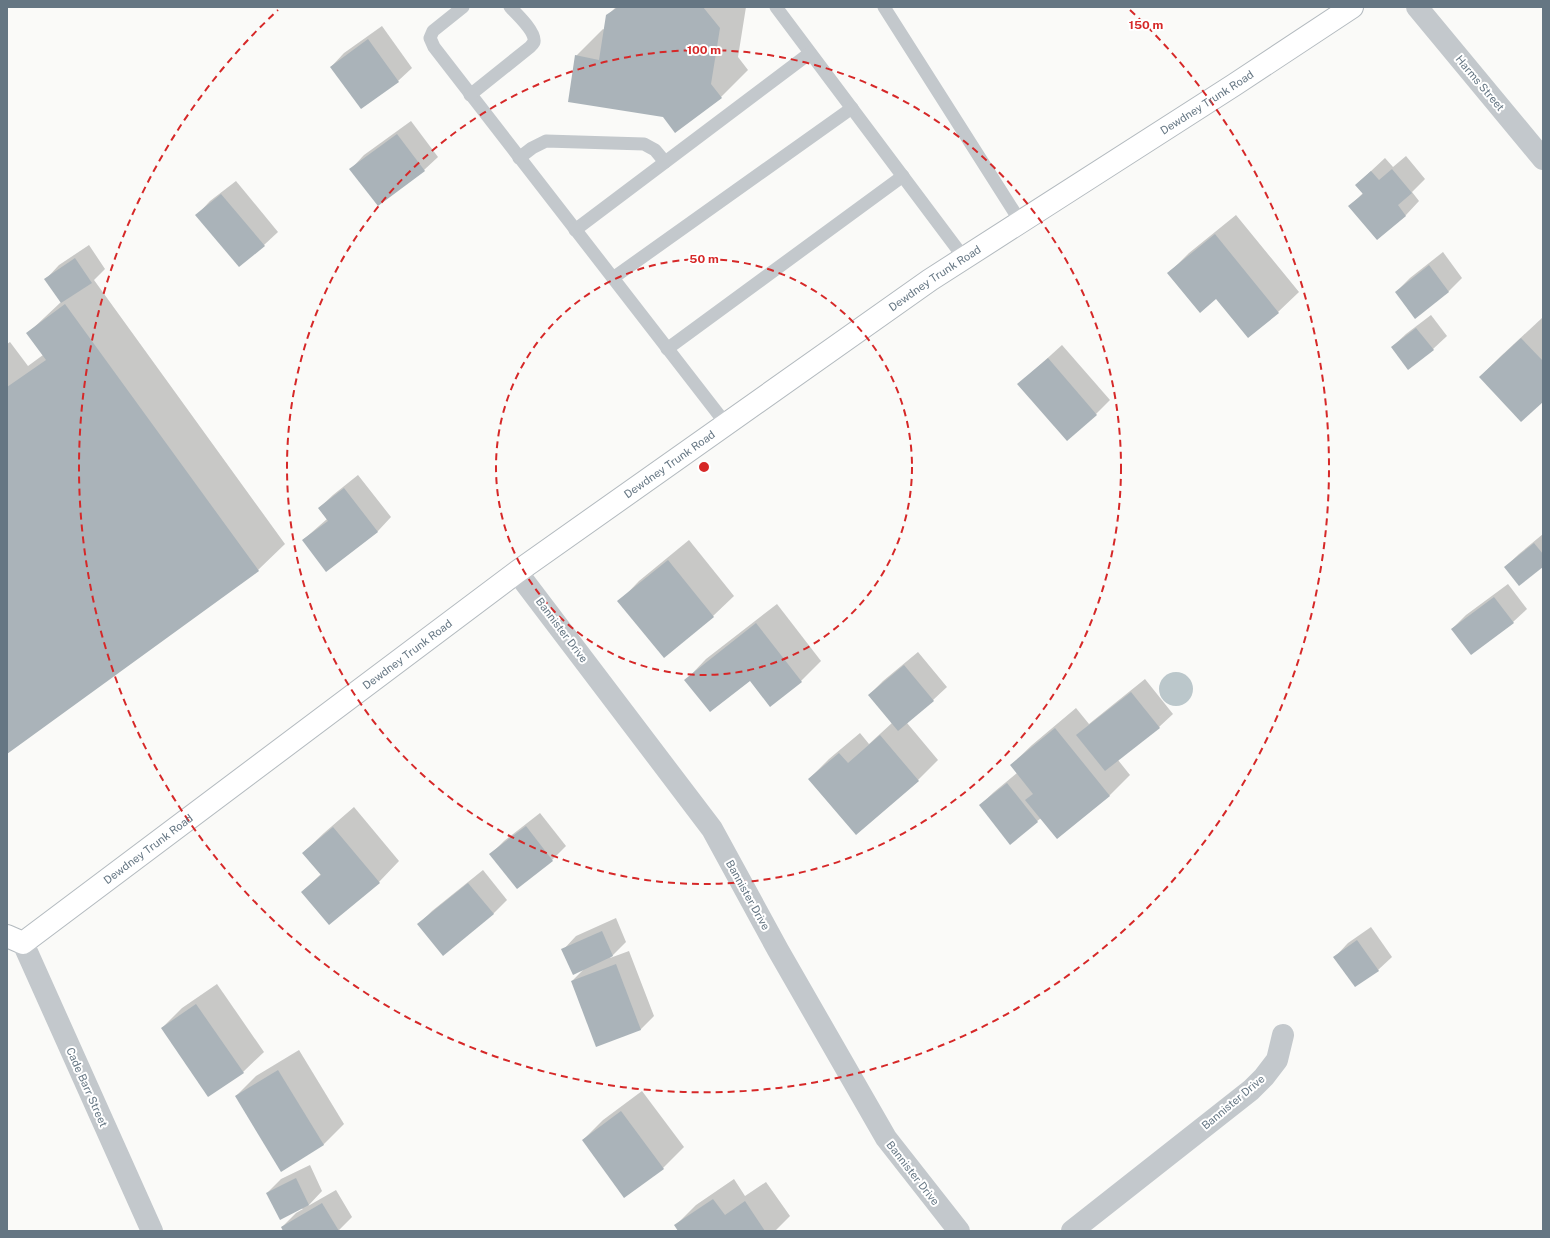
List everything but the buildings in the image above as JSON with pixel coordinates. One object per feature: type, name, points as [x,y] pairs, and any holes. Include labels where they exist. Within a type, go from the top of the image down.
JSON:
[{"type":"main road","name":"Dewdney Trunk Road","points":[[15,940],[517,572],[930,280],[1352,7]]},
{"type":"street","name":"Harms Street","points":[[1416,7],[1543,159]]},
{"type":"street","name":"Bannister Drive","points":[[517,572],[712,829],[778,950],[886,1138],[959,1231]]},
{"type":"street","name":"Cade Barr Street","points":[[15,940],[152,1231]]},
{"type":"street","name":"Bannister Drive","points":[[1072,1231],[1251,1090],[1264,1077],[1277,1060],[1283,1035]]},
{"type":"lane","points":[[463,7],[433,31],[430,38],[434,47],[726,424]]},
{"type":"lane","points":[[470,94],[530,47],[534,42],[534,36],[530,30],[510,7]]},
{"type":"lane","points":[[776,7],[964,258]]},
{"type":"lane","points":[[884,7],[1020,221]]},
{"type":"lane","points":[[575,230],[810,52]]},
{"type":"lane","points":[[613,278],[852,108]]},
{"type":"lane","points":[[519,158],[532,148],[546,141],[644,144],[655,150],[665,162]]},
{"type":"lane","points":[[668,349],[903,176]]},
{"type":"shaded area","points":[[1176,672],[1188,677],[1193,689],[1188,701],[1176,706],[1164,701],[1159,689],[1164,677]]}]
